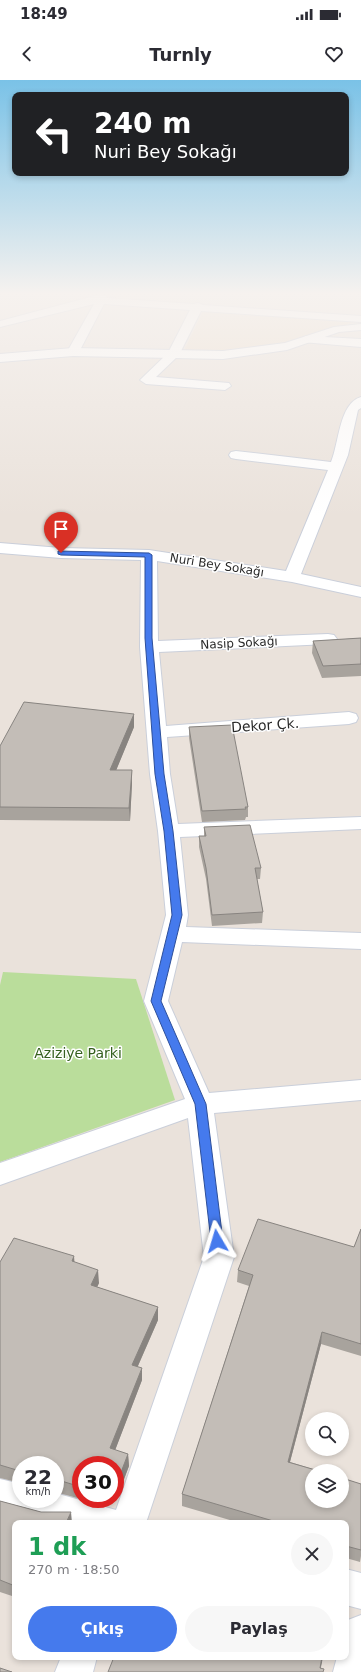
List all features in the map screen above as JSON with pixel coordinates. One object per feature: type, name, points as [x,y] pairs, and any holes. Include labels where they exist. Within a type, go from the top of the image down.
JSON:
[{"type":"street","points":[[160,367],[146,380],[225,386]]},
{"type":"street","points":[[292,577],[341,455],[352,409],[361,401]]},
{"type":"street","points":[[236,455],[336,467]]},
{"type":"street","name":"Nuri Bey Sokağı","points":[[0,548],[61,553],[149,555],[292,577],[361,592]]},
{"type":"street","points":[[130,1520],[219,1257],[200,1104],[156,1001],[177,915],[169,831],[160,774],[149,647],[149,555]]},
{"type":"street","name":"Nasip Sokağı","points":[[149,647],[328,639]]},
{"type":"street","name":"Dekor Çk.","points":[[156,732],[349,718]]},
{"type":"street","points":[[169,831],[361,823]]},
{"type":"street","points":[[172,934],[361,941]]},
{"type":"street","points":[[0,1174],[200,1104],[361,1090]]},
{"type":"street","points":[[0,1494],[96,1520]]},
{"type":"street","points":[[349,1588],[361,1591]]},
{"type":"street","points":[[352,1672],[361,1633]]},
{"type":"street","points":[[74,1672],[78,1660]]},
{"type":"green space","name":"Aziziye Parki","points":[[3,972],[136,979],[175,1100],[0,1162],[0,985]]},
{"type":"building","points":[[361,638],[361,664],[323,666],[313,641]]},
{"type":"building","points":[[24,702],[134,714],[110,770],[132,770],[129,808],[0,807],[0,746]]},
{"type":"building","points":[[232,725],[248,807],[245,807],[246,809],[202,811],[189,727]]},
{"type":"building","points":[[250,825],[261,868],[255,868],[263,912],[212,915],[206,868],[199,836],[206,836],[204,827]]},
{"type":"building","points":[[258,1219],[354,1247],[361,1229],[361,1344],[322,1332],[288,1462],[305,1467],[305,1508],[349,1508],[349,1480],[361,1484],[361,1550],[349,1547],[349,1520],[270,1520],[182,1494],[253,1275],[238,1270]]},
{"type":"building","points":[[14,1238],[74,1256],[72,1261],[98,1270],[91,1285],[158,1307],[132,1365],[142,1368],[110,1448],[128,1454],[124,1464],[124,1456],[72,1456],[72,1484],[64,1482],[64,1456],[12,1456],[12,1469],[0,1465],[0,1262]]},
{"type":"building","points":[[0,1501],[12,1504],[12,1508],[26,1508],[41,1512],[71,1512],[67,1520],[12,1520],[12,1585],[0,1580]]},
{"type":"building","points":[[113,1660],[321,1660],[320,1668],[324,1669],[323,1672],[108,1672]]},
{"type":"building","points":[[0,1668],[12,1672],[0,1672]]},
{"type":"route","points":[[61,553],[149,555],[148,638],[160,774],[169,831],[177,915],[156,1001],[200,1104],[217,1241]]}]
